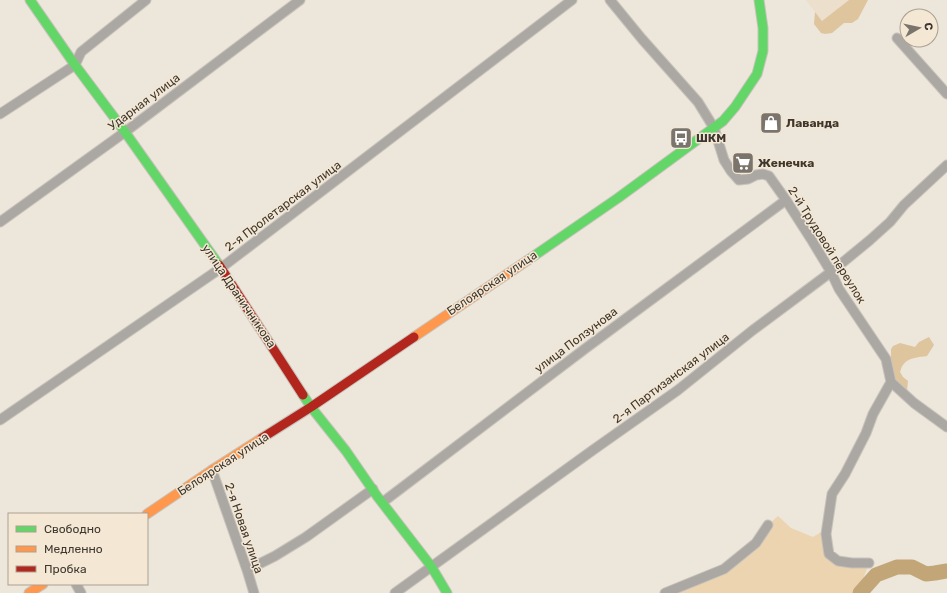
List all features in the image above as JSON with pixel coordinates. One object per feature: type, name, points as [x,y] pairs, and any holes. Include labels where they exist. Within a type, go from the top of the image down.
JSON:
[{"type":"street","name":"улица Драничникова","points":[[30,0],[221,268],[311,407],[346,451],[432,566],[447,593]]},
{"type":"street","points":[[0,114],[75,65],[81,52],[146,0]]},
{"type":"street","name":"Ударная улица","points":[[0,222],[125,132],[300,0]]},
{"type":"street","name":"2-я Пролетарская улица","points":[[0,420],[221,268],[572,0]]},
{"type":"street","name":"2-й Трудовой переулок","points":[[610,0],[642,39],[698,102],[714,128],[724,160],[739,180],[748,179],[756,175],[763,174],[769,176],[811,239],[831,272],[839,289],[886,359],[891,382]]},
{"type":"street","name":"Белоярская улица","points":[[148,513],[212,470],[311,407],[618,198],[723,121],[757,74],[763,51],[760,0]]},
{"type":"street","points":[[897,38],[947,94]]},
{"type":"street","name":"2-я Партизанская улица","points":[[395,593],[678,390],[753,330],[831,272],[890,222],[904,205],[947,164]]},
{"type":"street","name":"улица Ползунова","points":[[383,502],[586,348],[786,200]]},
{"type":"street","points":[[869,563],[838,561],[829,554],[826,534],[832,494],[848,468],[866,433],[872,414],[891,382],[914,403],[947,427]]},
{"type":"street","name":"2-я Новая улица","points":[[212,470],[254,593]]},
{"type":"street","points":[[247,570],[275,556],[306,537],[373,489]]},
{"type":"street","points":[[665,593],[724,569],[756,543],[768,525]]},
{"type":"street","points":[[29,593],[41,585]]},
{"type":"shaded area","points":[[806,0],[849,0],[822,21]]},
{"type":"shaded area","points":[[849,0],[868,0],[858,19],[852,23],[844,23],[832,33],[821,33],[814,24],[815,12],[822,21]]},
{"type":"shaded area","points":[[929,337],[934,345],[927,356],[910,359],[901,368],[900,372],[908,381],[907,391],[893,378],[891,349],[893,346],[900,343],[915,347],[919,342]]},
{"type":"shaded area","points":[[778,516],[791,528],[813,537],[823,531],[829,554],[838,561],[869,563],[858,593],[665,593],[724,569]]},
{"type":"waterway","points":[[860,593],[876,575],[897,567],[912,567],[926,574],[947,571]]},
{"type":"traffic: fast","points":[[30,0],[219,265]]},
{"type":"traffic: fast","points":[[528,260],[618,198],[723,121],[735,107],[757,74],[763,51],[763,28],[759,0]]},
{"type":"traffic: fast","points":[[303,395],[346,451],[377,496],[431,566],[447,593]]},
{"type":"traffic: slow","points":[[414,337],[528,260]]},
{"type":"traffic: slow","points":[[148,513],[262,438]]},
{"type":"traffic: slow","points":[[29,593],[41,585]]},
{"type":"traffic: jam","points":[[219,265],[303,395]]},
{"type":"traffic: jam","points":[[262,438],[311,407],[414,337]]},
{"type":"place","name":"Лаванда","points":[[771,123]]},
{"type":"place","name":"ШКМ","points":[[681,138]]},
{"type":"place","name":"Женечка","points":[[743,163]]}]
